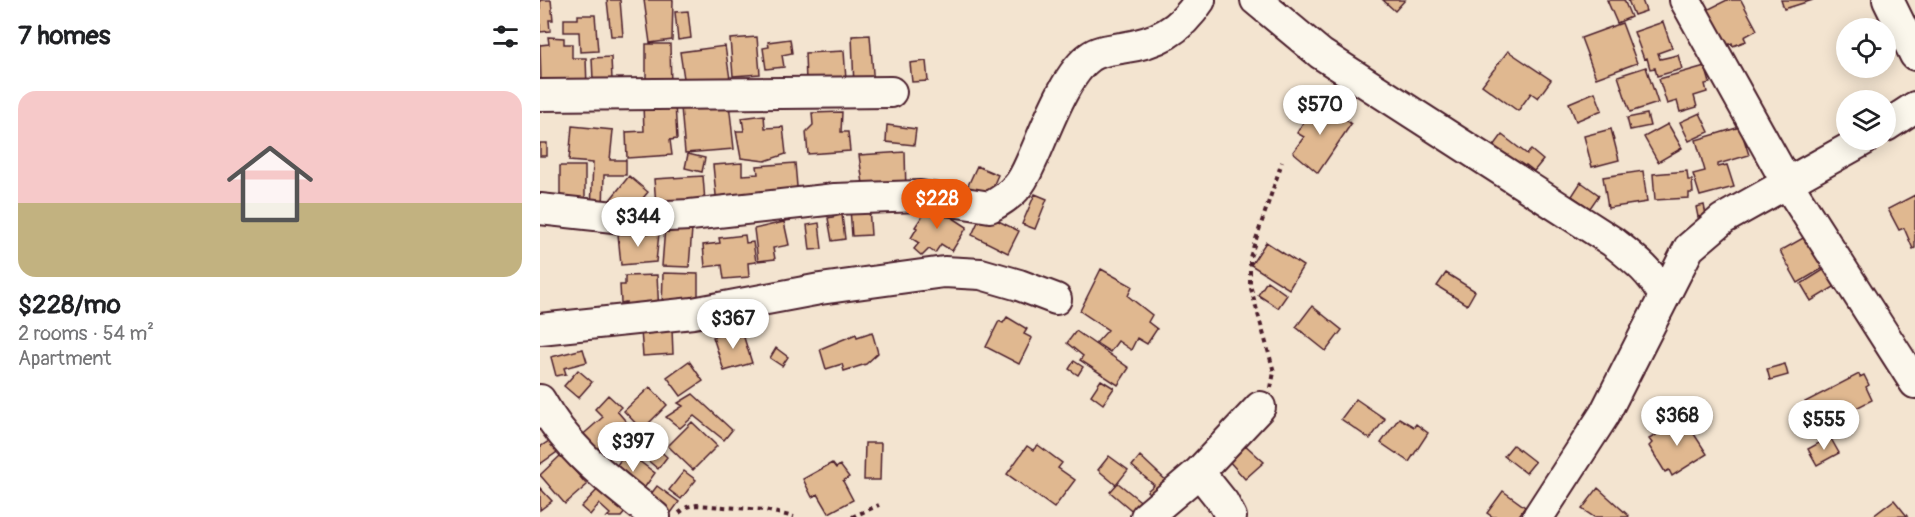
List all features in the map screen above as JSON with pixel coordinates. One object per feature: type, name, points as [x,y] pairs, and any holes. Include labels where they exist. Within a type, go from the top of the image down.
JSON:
[{"type":"street","points":[[540,209],[623,218],[742,211],[835,199],[920,196],[990,207],[1017,187],[1062,94],[1090,56],[1102,51],[1137,46],[1160,38],[1177,28],[1200,0]]},
{"type":"street","points":[[1256,0],[1321,54],[1613,242],[1647,270],[1657,282],[1664,296]]},
{"type":"street","points":[[1686,0],[1787,183],[1915,383]]},
{"type":"street","points":[[1888,0],[1915,55]]},
{"type":"street","points":[[540,95],[891,92]]},
{"type":"street","points":[[1896,119],[1915,107]]},
{"type":"street","points":[[1647,270],[1689,248],[1723,219],[1846,150]]},
{"type":"street","points":[[1538,517],[1604,415],[1689,248]]},
{"type":"street","points":[[540,329],[693,313],[831,287],[944,272],[981,274],[1056,299]]},
{"type":"street","points":[[540,400],[562,433],[587,462],[655,517]]},
{"type":"street","points":[[1146,517],[1199,472],[1260,407]]},
{"type":"street","points":[[1199,472],[1223,502],[1231,517]]},
{"type":"path","points":[[1260,407],[1271,388],[1274,372],[1250,285],[1250,257],[1281,162]]},
{"type":"path","points":[[676,517],[687,507],[697,505],[765,510],[795,517]]},
{"type":"path","points":[[852,517],[879,505]]},
{"type":"building","points":[[540,0],[551,0],[553,20],[549,20],[550,31],[540,32]]},
{"type":"building","points":[[607,0],[620,0],[623,36],[611,36]]},
{"type":"building","points":[[644,0],[673,0],[672,40],[650,43]]},
{"type":"building","points":[[1383,0],[1405,0],[1395,11]]},
{"type":"building","points":[[1607,0],[1624,0],[1631,17],[1617,23]]},
{"type":"building","points":[[1628,0],[1642,0],[1646,11],[1634,15]]},
{"type":"building","points":[[1727,0],[1741,0],[1757,30],[1744,37],[1746,41],[1733,46],[1732,43],[1721,48],[1701,13]]},
{"type":"building","points":[[1781,0],[1813,0],[1784,9]]},
{"type":"building","points":[[688,11],[691,38],[678,40],[675,12]]},
{"type":"building","points":[[578,15],[595,15],[598,51],[580,52],[579,32],[564,32],[564,19],[578,19]]},
{"type":"building","points":[[1663,22],[1672,48],[1658,53],[1660,59],[1678,55],[1682,69],[1657,76],[1655,68],[1650,69],[1647,58],[1644,59],[1634,32]]},
{"type":"building","points":[[1622,23],[1637,63],[1596,78],[1581,38]]},
{"type":"building","points":[[870,35],[874,86],[854,87],[852,36]]},
{"type":"building","points":[[548,37],[564,38],[564,44],[572,44],[572,58],[586,58],[587,88],[541,83],[540,45],[549,44]]},
{"type":"building","points":[[757,37],[760,74],[733,76],[730,39]]},
{"type":"building","points":[[790,39],[792,53],[782,55],[784,67],[766,69],[763,48],[769,47],[768,42]]},
{"type":"building","points":[[646,44],[670,44],[671,87],[646,87]]},
{"type":"building","points":[[725,46],[730,79],[685,85],[680,52]]},
{"type":"building","points":[[844,51],[846,80],[806,82],[805,53]]},
{"type":"building","points":[[1508,51],[1551,80],[1538,98],[1531,93],[1518,111],[1482,85]]},
{"type":"building","points":[[611,57],[612,80],[593,80],[592,58]]},
{"type":"building","points":[[926,61],[928,81],[912,82],[910,63]]},
{"type":"building","points":[[1705,66],[1710,83],[1705,84],[1707,92],[1694,96],[1697,107],[1680,112],[1677,101],[1667,104],[1659,79]]},
{"type":"building","points":[[1646,67],[1658,103],[1630,112],[1618,76]]},
{"type":"building","points":[[1595,92],[1602,110],[1576,121],[1569,103]]},
{"type":"building","points":[[1316,100],[1333,111],[1331,115],[1337,119],[1340,114],[1351,124],[1318,173],[1293,152],[1304,137],[1297,133]]},
{"type":"building","points":[[675,103],[677,139],[670,140],[672,155],[627,158],[626,132],[644,131],[643,105]]},
{"type":"building","points":[[729,103],[734,149],[685,153],[681,107]]},
{"type":"building","points":[[842,112],[841,132],[848,132],[850,151],[808,154],[806,132],[813,125],[812,113]]},
{"type":"building","points":[[1700,113],[1709,132],[1689,141],[1680,122]]},
{"type":"building","points":[[1647,114],[1650,126],[1630,130],[1627,118]]},
{"type":"building","points":[[764,115],[765,128],[783,127],[786,154],[765,161],[741,158],[736,131],[744,131],[742,118]]},
{"type":"building","points":[[1668,124],[1682,148],[1658,162],[1644,137]]},
{"type":"building","points":[[887,125],[916,129],[914,145],[886,142]]},
{"type":"building","points":[[572,126],[613,130],[610,160],[626,160],[626,175],[604,175],[603,209],[591,209],[593,163],[569,161]]},
{"type":"building","points":[[1740,127],[1749,155],[1718,164],[1718,167],[1727,165],[1734,187],[1700,196],[1693,174],[1705,171],[1696,140]]},
{"type":"building","points":[[1611,129],[1619,160],[1592,167],[1584,136]]},
{"type":"building","points":[[1502,135],[1527,154],[1531,150],[1543,160],[1534,171],[1526,165],[1524,169],[1494,146]]},
{"type":"building","points":[[540,143],[547,143],[547,156],[540,156]]},
{"type":"building","points":[[905,152],[906,193],[864,191],[859,155]]},
{"type":"building","points":[[688,154],[705,158],[702,172],[685,168]]},
{"type":"building","points":[[742,163],[742,175],[758,174],[757,166],[795,163],[798,198],[717,205],[713,165]]},
{"type":"building","points":[[560,166],[585,166],[585,198],[560,197]]},
{"type":"building","points":[[977,166],[998,175],[986,202],[965,192]]},
{"type":"building","points":[[1643,171],[1647,202],[1608,208],[1603,177]]},
{"type":"building","points":[[1687,171],[1688,180],[1692,180],[1693,193],[1689,193],[1689,198],[1655,200],[1653,174]]},
{"type":"building","points":[[629,176],[648,192],[629,215],[610,200]]},
{"type":"building","points":[[703,176],[705,202],[656,205],[654,179]]},
{"type":"building","points":[[1581,182],[1599,195],[1590,208],[1572,196]]},
{"type":"building","points":[[1035,194],[1047,199],[1035,229],[1022,224]]},
{"type":"building","points":[[1915,195],[1915,248],[1913,249],[1904,228],[1899,230],[1888,209]]},
{"type":"building","points":[[931,203],[953,212],[950,216],[967,227],[952,251],[941,244],[935,253],[929,249],[922,256],[914,249],[919,243],[911,238],[917,228],[915,227]]},
{"type":"building","points":[[1704,205],[1706,215],[1698,217],[1696,207]]},
{"type":"building","points":[[869,207],[871,235],[852,236],[850,208]]},
{"type":"building","points":[[982,213],[1019,231],[1008,253],[972,235]]},
{"type":"building","points":[[842,215],[845,239],[832,241],[828,218]]},
{"type":"building","points":[[784,222],[789,245],[773,248],[775,259],[758,261],[754,229]]},
{"type":"building","points":[[819,223],[822,249],[810,250],[807,225]]},
{"type":"building","points":[[665,227],[692,229],[689,267],[662,266]]},
{"type":"building","points":[[659,233],[656,262],[621,265],[618,234]]},
{"type":"building","points":[[1812,233],[1830,264],[1798,283],[1780,251]]},
{"type":"building","points":[[745,235],[746,243],[753,242],[756,262],[748,263],[749,277],[724,279],[722,265],[705,267],[703,245],[720,243],[719,238]]},
{"type":"building","points":[[1266,242],[1303,266],[1289,289],[1251,265]]},
{"type":"building","points":[[1833,264],[1844,281],[1811,301],[1801,284]]},
{"type":"building","points":[[1101,269],[1132,286],[1128,296],[1152,315],[1148,322],[1157,329],[1147,344],[1137,338],[1131,350],[1118,341],[1110,352],[1096,343],[1108,330],[1080,311]]},
{"type":"building","points":[[663,273],[698,274],[698,310],[662,309]]},
{"type":"building","points":[[1446,273],[1475,291],[1467,305],[1437,286]]},
{"type":"building","points":[[657,275],[659,313],[626,314],[626,302],[621,303],[620,285],[625,285],[625,276]]},
{"type":"building","points":[[1267,281],[1287,295],[1278,308],[1258,295]]},
{"type":"building","points":[[1312,306],[1342,330],[1326,351],[1296,327]]},
{"type":"building","points":[[1007,317],[1027,329],[1024,334],[1032,338],[1019,364],[986,347],[999,321],[1003,323]]},
{"type":"building","points":[[741,328],[752,363],[724,371],[713,337]]},
{"type":"building","points":[[672,329],[673,354],[643,356],[641,331]]},
{"type":"building","points":[[1076,331],[1129,368],[1118,385],[1080,360],[1083,356],[1067,343]]},
{"type":"building","points":[[872,332],[878,353],[866,364],[844,371],[842,364],[826,369],[820,349],[856,334],[857,337]]},
{"type":"building","points":[[776,348],[788,357],[782,366],[770,358]]},
{"type":"building","points":[[583,349],[587,362],[564,368],[566,374],[556,376],[551,357]]},
{"type":"building","points":[[689,361],[703,381],[681,396],[667,377]]},
{"type":"building","points":[[1074,361],[1083,367],[1078,375],[1069,369]]},
{"type":"building","points":[[1785,364],[1788,375],[1770,380],[1767,369]]},
{"type":"building","points":[[578,370],[592,382],[578,398],[564,386]]},
{"type":"building","points":[[1859,374],[1860,377],[1864,375],[1869,385],[1866,387],[1872,400],[1819,427],[1805,402]]},
{"type":"building","points":[[1101,380],[1114,388],[1103,404],[1091,395]]},
{"type":"building","points":[[650,387],[667,405],[642,430],[624,411]]},
{"type":"building","points":[[693,394],[732,430],[724,440],[694,416],[680,428],[666,417],[683,406],[678,403]]},
{"type":"building","points":[[608,395],[621,407],[617,411],[636,433],[601,463],[579,438],[603,417],[595,409]]},
{"type":"building","points":[[1356,399],[1385,419],[1370,439],[1341,419]]},
{"type":"building","points":[[1677,417],[1680,422],[1685,420],[1707,454],[1672,476],[1669,470],[1665,472],[1649,446],[1652,443],[1649,439],[1665,430],[1662,426]]},
{"type":"building","points":[[1399,418],[1414,427],[1416,424],[1428,433],[1409,462],[1381,443]]},
{"type":"building","points":[[692,422],[717,446],[693,470],[668,446]]},
{"type":"building","points":[[647,432],[660,442],[656,447],[667,457],[658,469],[632,447]]},
{"type":"building","points":[[1830,437],[1839,453],[1817,465],[1808,449]]},
{"type":"building","points":[[552,439],[560,450],[540,464],[540,447]]},
{"type":"building","points":[[865,443],[881,443],[880,480],[864,480]]},
{"type":"building","points":[[1243,443],[1264,462],[1245,479],[1228,460]]},
{"type":"building","points":[[1038,445],[1062,463],[1058,468],[1075,480],[1054,508],[1007,474],[1027,446],[1033,450]]},
{"type":"building","points":[[1513,445],[1535,462],[1526,473],[1504,456]]},
{"type":"building","points":[[561,455],[587,485],[565,504],[540,475]]},
{"type":"building","points":[[631,455],[655,473],[642,491],[609,476],[622,458],[626,461]]},
{"type":"building","points":[[1109,456],[1128,470],[1116,485],[1098,470]]},
{"type":"building","points":[[1140,456],[1172,486],[1156,500],[1147,491],[1154,485],[1132,466]]},
{"type":"building","points":[[832,463],[836,468],[840,465],[849,477],[843,481],[853,500],[829,513],[818,494],[812,497],[803,479]]},
{"type":"building","points":[[684,471],[696,480],[681,499],[669,490]]},
{"type":"building","points":[[1118,483],[1144,504],[1136,514],[1110,492]]},
{"type":"building","points":[[657,486],[679,502],[668,517],[642,506]]},
{"type":"building","points":[[600,487],[626,511],[621,517],[607,517],[610,514],[599,504],[590,515],[581,507]]},
{"type":"building","points":[[540,488],[552,501],[540,510]]},
{"type":"building","points":[[1598,488],[1629,516],[1594,517],[1582,509]]},
{"type":"building","points":[[1503,491],[1525,507],[1518,517],[1493,517],[1487,513]]},
{"type":"building","points":[[1894,500],[1907,516],[1872,517]]}]
